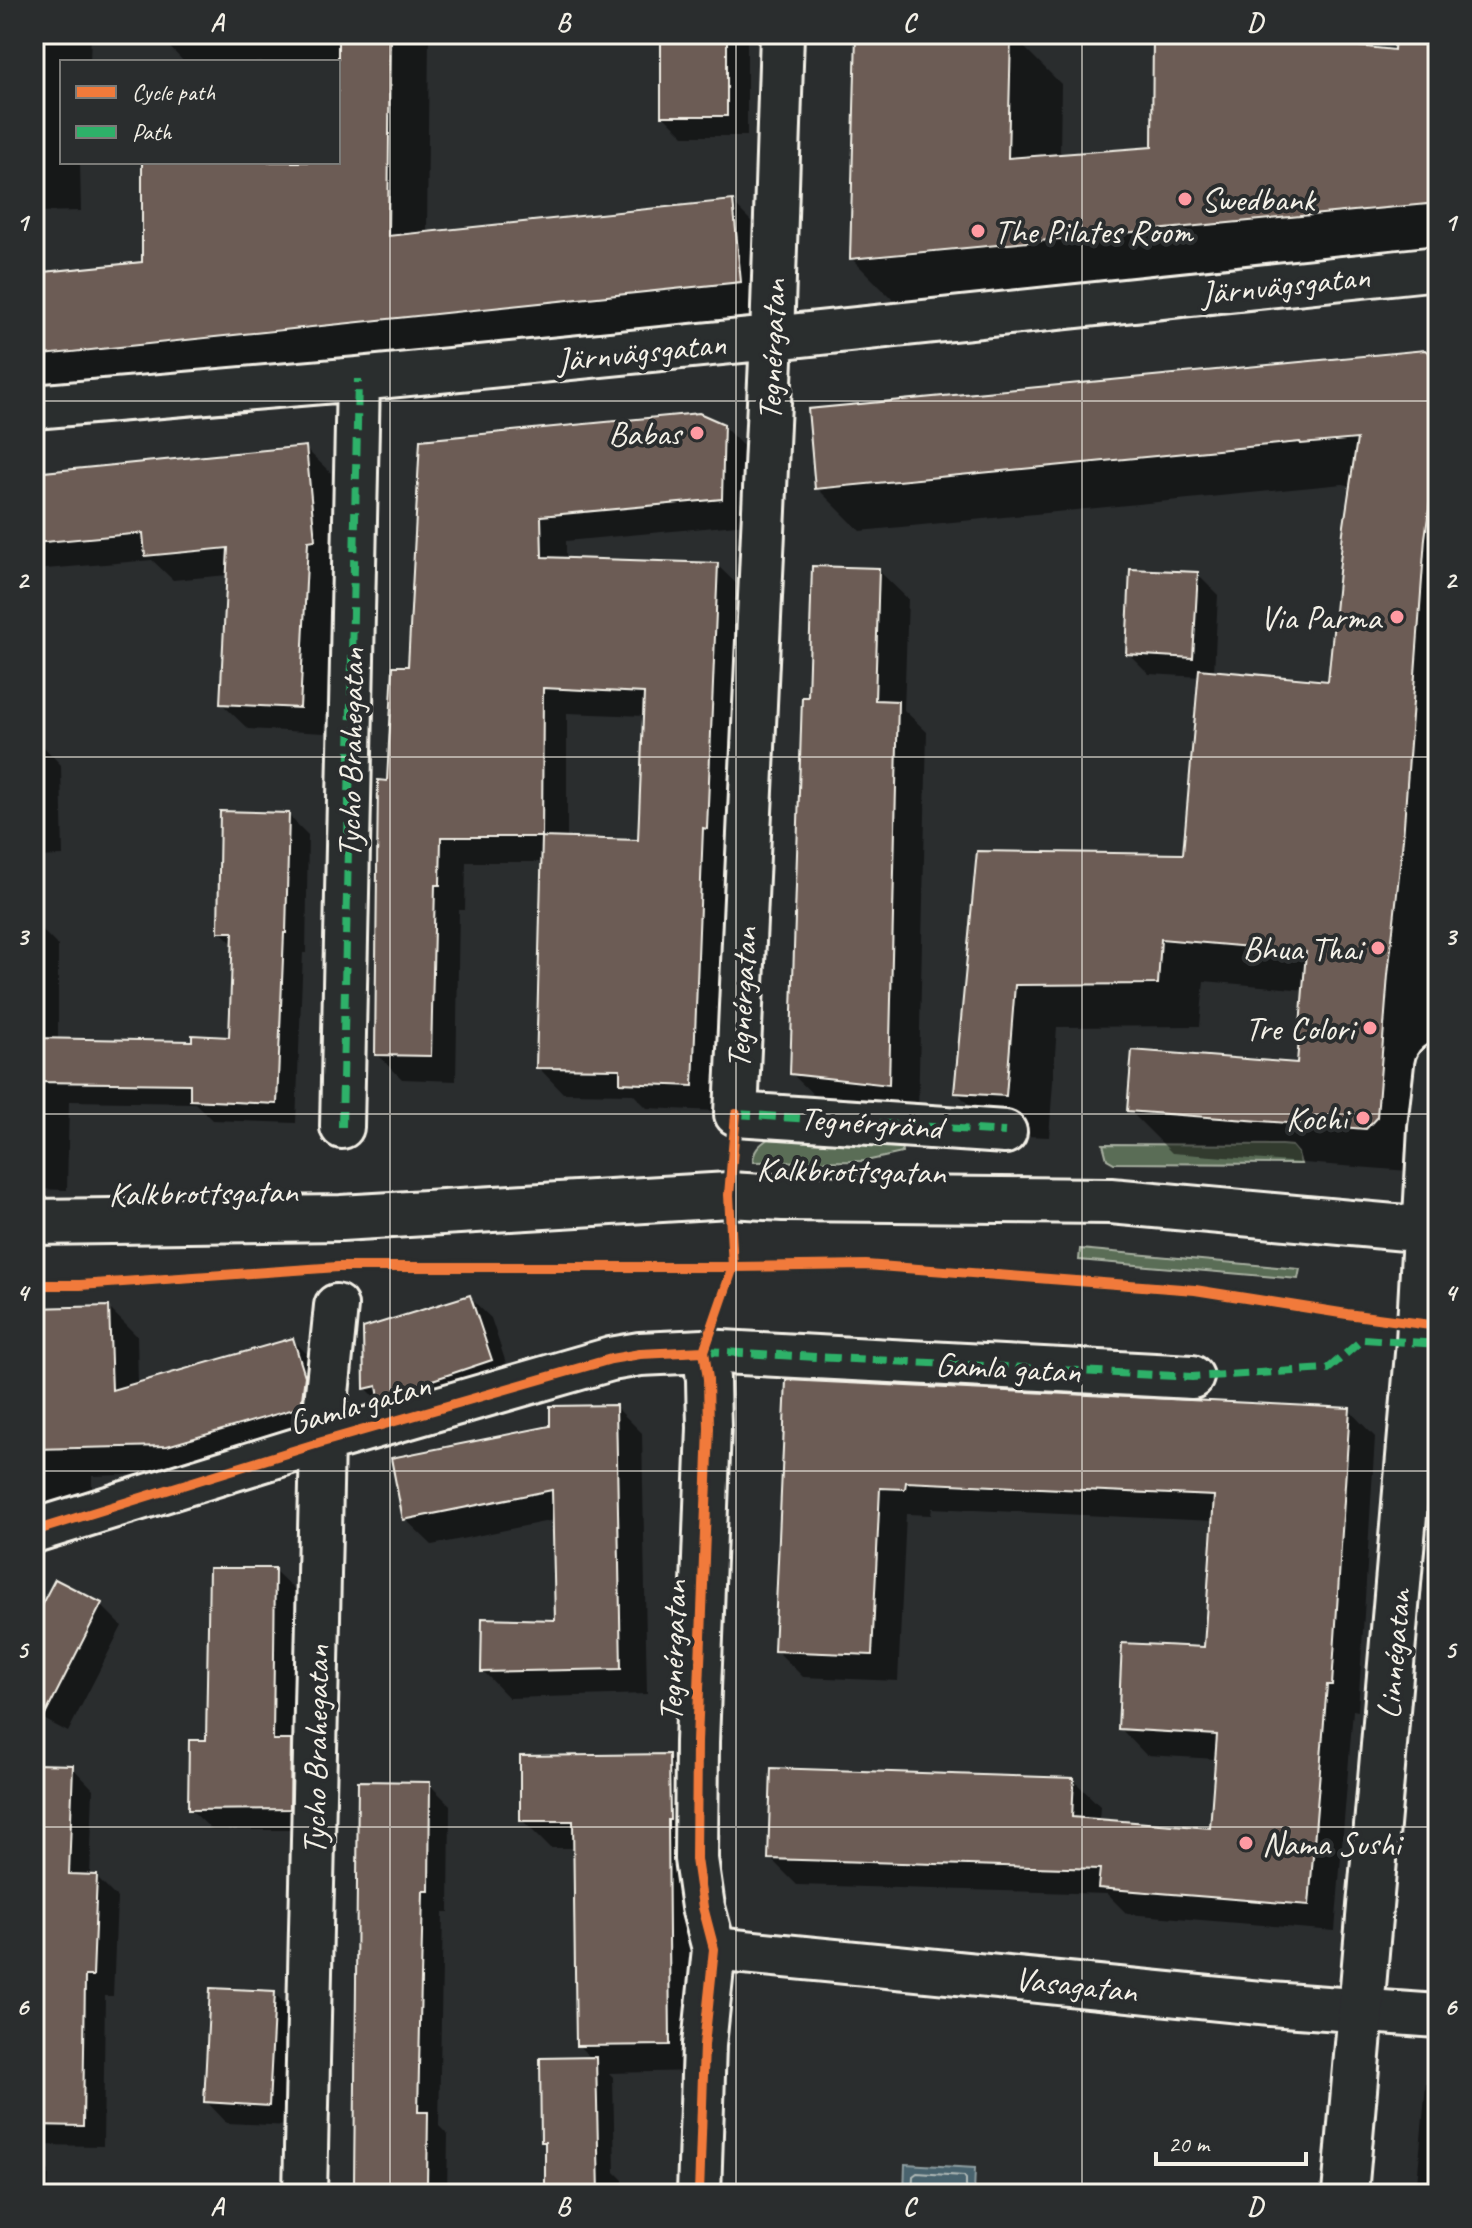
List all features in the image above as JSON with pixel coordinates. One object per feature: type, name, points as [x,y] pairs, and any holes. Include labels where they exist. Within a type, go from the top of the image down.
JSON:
[{"type":"main road","name":"Linnégatan","points":[[1345,2194],[1419,1342],[1432,1230],[1431,1128],[1438,1066]]},
{"type":"main road","name":"Kalkbrottsgatan","points":[[34,1222],[341,1218],[729,1195],[1111,1201],[1432,1230]]},
{"type":"street","name":"Tegnérgatan","points":[[736,1114],[772,338],[782,34]]},
{"type":"street","name":"Järnvägsgatan","points":[[34,407],[358,379],[1438,268]]},
{"type":"street","name":"Tycho Brahegatan","points":[[342,1127],[358,379]]},
{"type":"street","name":"Tegnérgränd","points":[[736,1114],[1005,1132]]},
{"type":"street","name":"Tycho Brahegatan","points":[[305,2194],[322,1442],[336,1306]]},
{"type":"street","name":"Tegnérgatan","points":[[699,2194],[704,2045],[714,1949],[703,1907],[696,1859],[697,1742],[709,1428],[704,1351]]},
{"type":"street","name":"Gamla gatan","points":[[34,1531],[322,1442],[611,1359],[640,1354],[704,1351],[1192,1377]]},
{"type":"street","name":"Vasagatan","points":[[714,1949],[1270,2004],[1438,2016]]},
{"type":"green space","points":[[768,1139],[856,1143],[901,1141],[902,1153],[866,1161],[753,1162],[757,1149]]},
{"type":"green space","points":[[1103,1144],[1292,1146],[1301,1164],[1114,1163],[1107,1159]]},
{"type":"green space","points":[[1080,1249],[1300,1269],[1298,1279],[1079,1260]]},
{"type":"water","points":[[905,2164],[975,2168],[974,2194],[904,2194]]},
{"type":"building","points":[[338,34],[390,34],[388,236],[733,200],[741,282],[34,356],[34,273],[142,262],[142,164],[340,164]]},
{"type":"building","points":[[661,34],[727,34],[727,116],[661,116]]},
{"type":"building","points":[[856,34],[1011,34],[1008,158],[1152,147],[1153,34],[1301,34],[1301,40],[1394,50],[1395,34],[1438,34],[1438,203],[850,259]]},
{"type":"building","points":[[1425,350],[1438,360],[1438,445],[1425,538],[1403,839],[1377,1117],[1366,1129],[1127,1111],[1132,1050],[1297,1063],[1306,952],[1161,939],[1158,984],[1015,985],[1006,1096],[954,1093],[977,851],[1183,854],[1199,669],[1328,681],[1343,532],[1357,439],[815,489],[808,409]]},
{"type":"building","points":[[699,413],[724,424],[722,499],[541,516],[542,557],[718,563],[693,1086],[620,1083],[620,1069],[536,1068],[542,837],[441,837],[440,885],[435,885],[431,1056],[375,1055],[378,780],[387,781],[393,666],[408,666],[420,440]],"holes":[[[543,688],[644,693],[638,840],[542,837]]]},
{"type":"building","points":[[306,446],[315,540],[308,541],[300,708],[220,704],[228,548],[145,556],[143,533],[34,543],[34,473]]},
{"type":"building","points":[[812,566],[879,568],[875,700],[898,701],[889,1085],[790,1074],[802,697],[808,697]]},
{"type":"building","points":[[1130,569],[1198,572],[1193,658],[1126,654]]},
{"type":"building","points":[[220,811],[289,813],[277,1104],[190,1100],[190,1084],[34,1082],[34,1038],[192,1041],[192,1035],[229,1037],[233,932],[218,932]]},
{"type":"building","points":[[470,1295],[492,1360],[379,1398],[377,1386],[364,1389],[363,1328]]},
{"type":"building","points":[[109,1306],[112,1390],[293,1338],[305,1376],[301,1407],[167,1446],[34,1449],[34,1308]]},
{"type":"building","points":[[786,1380],[1350,1408],[1332,1685],[1327,1685],[1309,1905],[1098,1888],[1100,1869],[768,1859],[771,1768],[1074,1778],[1072,1817],[1210,1828],[1217,1735],[1118,1729],[1122,1643],[1204,1647],[1214,1496],[906,1482],[905,1489],[880,1488],[872,1655],[774,1651]]},
{"type":"building","points":[[616,1405],[621,1669],[481,1672],[482,1618],[555,1620],[552,1490],[403,1520],[391,1458],[550,1426],[550,1406]]},
{"type":"building","points":[[209,1568],[275,1568],[273,1740],[291,1740],[290,1809],[188,1810],[189,1740],[206,1740]]},
{"type":"building","points":[[55,1579],[102,1603],[34,1737],[34,1619]]},
{"type":"building","points":[[669,1754],[670,2045],[576,2046],[573,1821],[520,1821],[520,1756]]},
{"type":"building","points":[[34,1764],[73,1765],[69,1874],[97,1875],[93,1976],[85,1976],[83,2126],[34,2125],[34,2027],[39,1932],[34,1932]]},
{"type":"building","points":[[358,1781],[430,1782],[429,1891],[423,1891],[418,2112],[428,2112],[427,2185],[354,2184]]},
{"type":"building","points":[[210,1988],[275,1991],[269,2106],[204,2102]]},
{"type":"building","points":[[596,2057],[599,2194],[545,2194],[540,2058]]},
{"type":"marked path","points":[[342,1127],[358,379]]},
{"type":"marked path","points":[[736,1114],[1005,1132]]},
{"type":"marked path","points":[[704,1351],[1192,1377],[1328,1369],[1363,1339],[1438,1344]]},
{"type":"cycle path","points":[[699,2194],[704,2045],[714,1949],[703,1907],[696,1859],[697,1742],[709,1428],[704,1351],[733,1267],[729,1195],[736,1114]]},
{"type":"cycle path","points":[[34,1285],[80,1285],[338,1267],[866,1265],[1195,1290],[1438,1326]]},
{"type":"cycle path","points":[[34,1531],[322,1442],[611,1359],[640,1354],[704,1351]]},
{"type":"place","name":"Swedbank","points":[[1185,199]]},
{"type":"place","name":"The Pilates Room","points":[[978,231]]},
{"type":"place","name":"Babas","points":[[697,433]]},
{"type":"place","name":"Via Parma","points":[[1397,617]]},
{"type":"place","name":"Bhua Thai","points":[[1378,948]]},
{"type":"place","name":"Tre Colori","points":[[1370,1028]]},
{"type":"place","name":"Kochi","points":[[1363,1118]]},
{"type":"place","name":"Nama Sushi","points":[[1246,1843]]}]
